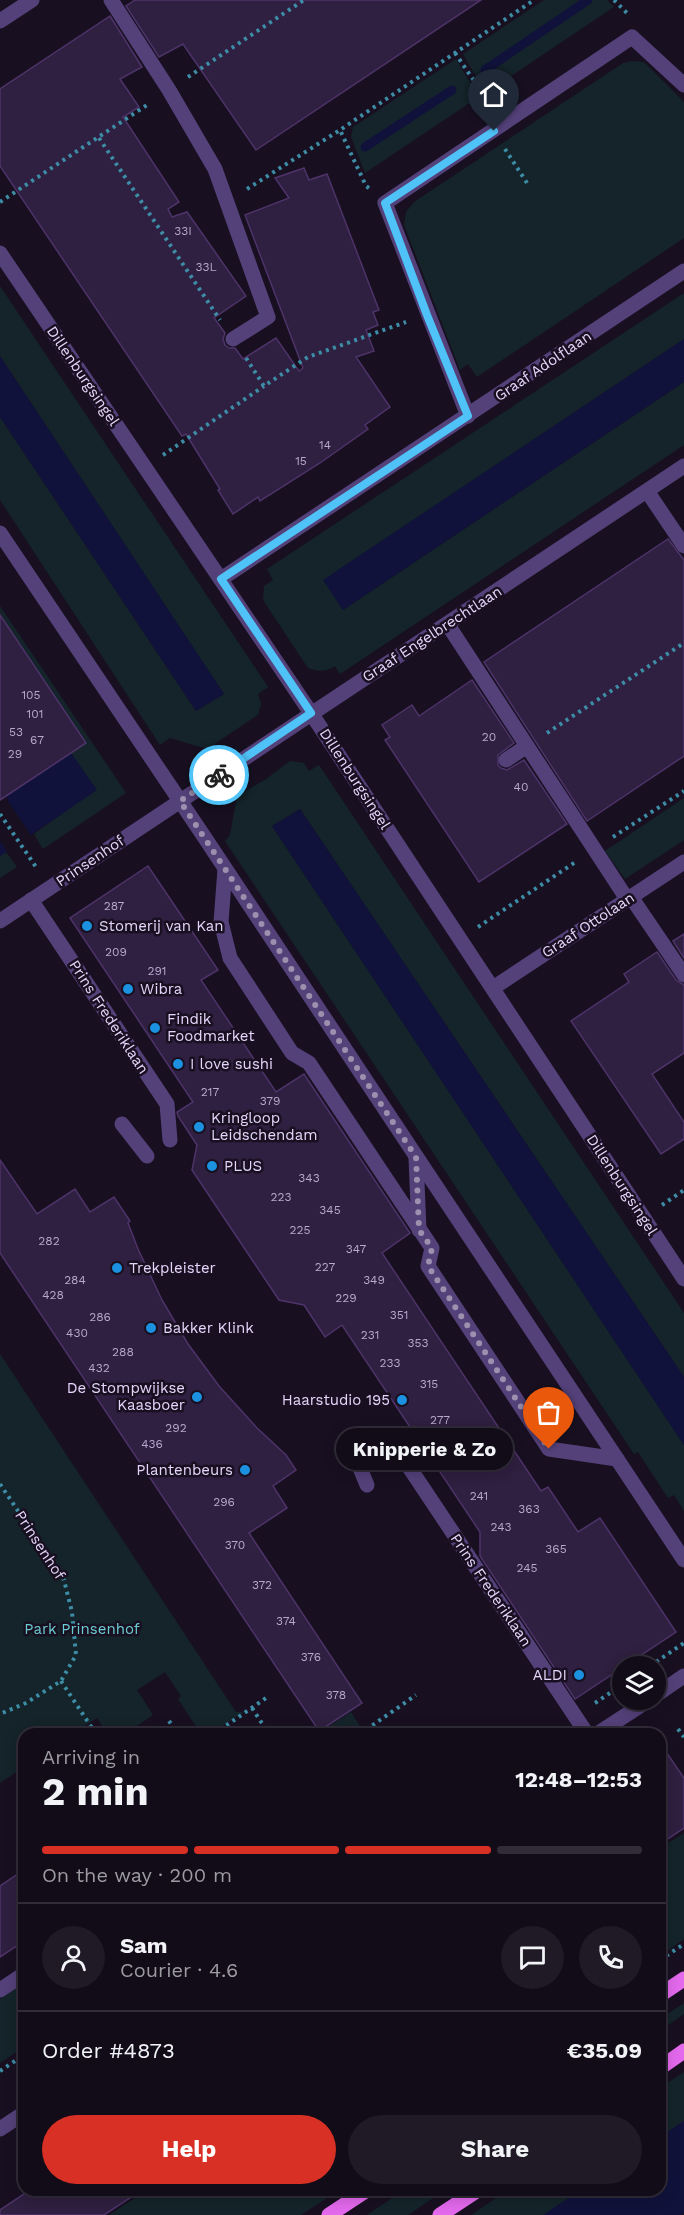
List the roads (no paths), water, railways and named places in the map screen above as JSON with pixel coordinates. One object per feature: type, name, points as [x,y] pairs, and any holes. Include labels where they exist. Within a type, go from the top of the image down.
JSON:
[{"type":"main road","points":[[666,1991],[684,1979]]},
{"type":"main road","points":[[666,2064],[684,2051]]},
{"type":"main road","points":[[329,2215],[358,2196]]},
{"type":"main road","points":[[440,2215],[469,2196]]},
{"type":"street","points":[[0,21],[32,0]]},
{"type":"street","points":[[111,0],[169,90],[215,169],[227,202],[268,317],[233,339]]},
{"type":"street","points":[[468,416],[385,203],[632,37],[684,85]]},
{"type":"street","name":"Dillenburgsingel","points":[[0,253],[311,713],[682,1271]]},
{"type":"street","name":"Graaf Adolflaan","points":[[221,579],[684,271]]},
{"type":"street","name":"Graaf Engelbrechtlaan","points":[[180,801],[684,466]]},
{"type":"street","points":[[647,491],[684,546]]},
{"type":"street","points":[[0,534],[684,1560]]},
{"type":"street","points":[[448,625],[595,850],[684,975]]},
{"type":"street","points":[[506,760],[527,746]]},
{"type":"street","name":"Prinsenhof","points":[[0,921],[180,801]]},
{"type":"street","name":"Graaf Ottolaan","points":[[493,988],[684,862]]},
{"type":"street","points":[[225,869],[221,922],[230,958],[292,1053],[309,1064],[432,1248],[428,1266],[549,1449],[617,1459]]},
{"type":"street","name":"Prins Frederiklaan","points":[[32,900],[167,1104],[170,1140]]},
{"type":"street","points":[[122,1124],[147,1156]]},
{"type":"street","points":[[416,1157],[419,1230]]},
{"type":"street","name":"Prins Frederiklaan","points":[[395,1446],[583,1728]]},
{"type":"street","points":[[360,1468],[368,1485]]},
{"type":"street","points":[[666,1688],[684,1676]]},
{"type":"street","points":[[606,1728],[634,1710]]},
{"type":"street","points":[[0,1990],[18,1978]]},
{"type":"street","points":[[0,2129],[18,2117]]},
{"type":"waterway","points":[[485,70],[588,0]]},
{"type":"waterway","points":[[365,147],[452,90]]},
{"type":"place","name":"Stomerij van Kan","points":[[87,926]]},
{"type":"place","name":"Wibra","points":[[128,989]]},
{"type":"place","name":"Findik Foodmarket","points":[[155,1028]]},
{"type":"place","name":"I love sushi","points":[[178,1064]]},
{"type":"place","name":"Kringloop Leidschendam","points":[[199,1127]]},
{"type":"place","name":"PLUS","points":[[212,1166]]},
{"type":"place","name":"Trekpleister","points":[[117,1268]]},
{"type":"place","name":"Bakker Klink","points":[[151,1328]]},
{"type":"place","name":"De Stompwijkse Kaasboer","points":[[197,1397]]},
{"type":"place","name":"Haarstudio 195","points":[[402,1400]]},
{"type":"place","name":"Knipperie & Zo","points":[[549,1449]]},
{"type":"place","name":"Plantenbeurs","points":[[245,1470]]},
{"type":"place","name":"ALDI","points":[[579,1675]]},
{"type":"park label","name":"Park Prinsenhof","points":[[82,1629]]}]
